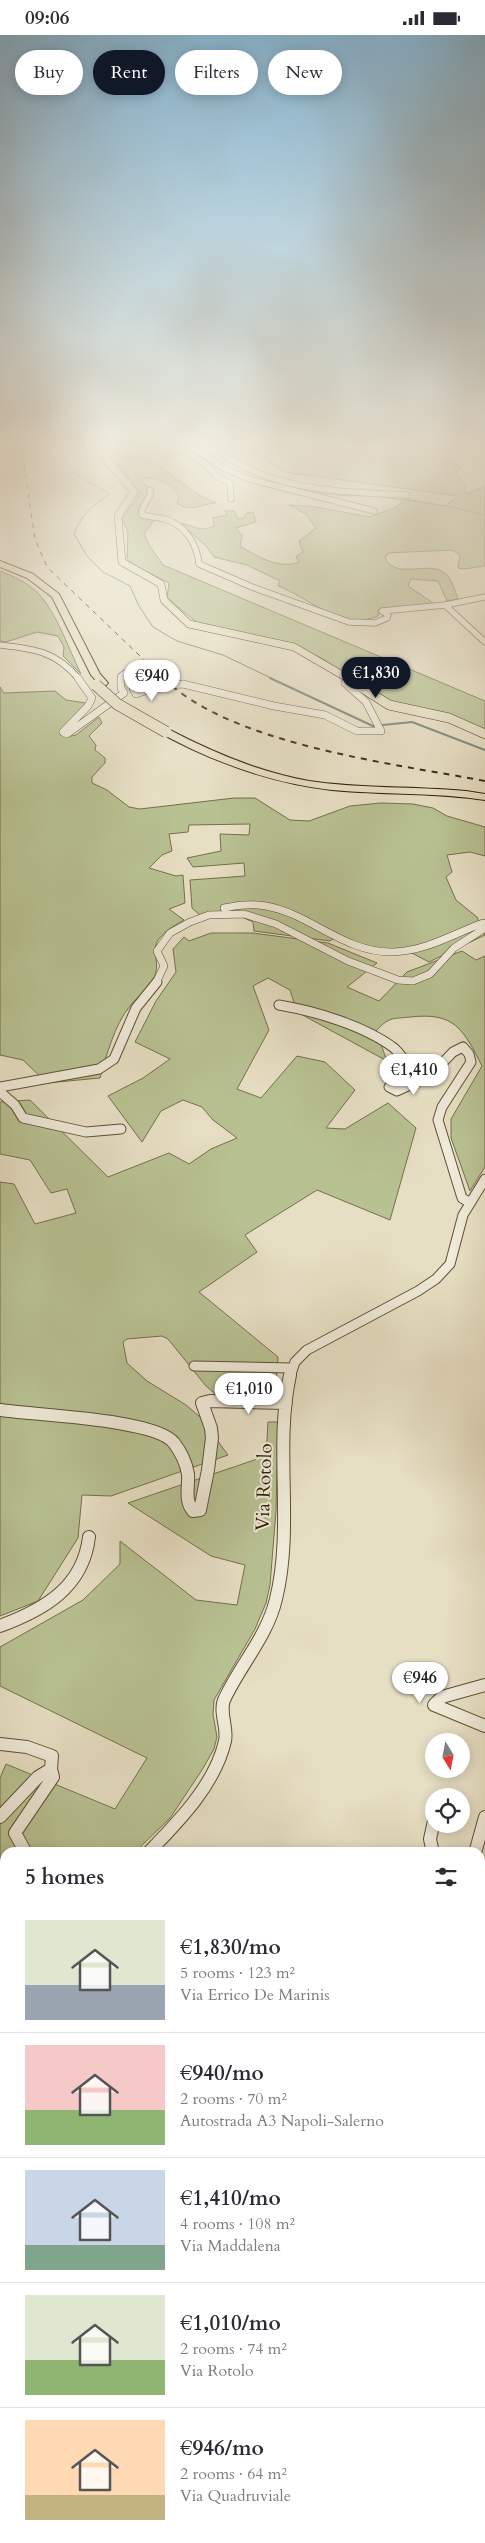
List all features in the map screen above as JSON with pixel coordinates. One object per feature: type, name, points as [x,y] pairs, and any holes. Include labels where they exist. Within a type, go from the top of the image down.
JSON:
[{"type":"highway","points":[[0,563],[35,579],[56,596],[94,670],[99,684]]},
{"type":"highway","points":[[0,568],[29,581],[49,596],[80,659],[117,704],[223,761],[287,779],[332,787],[437,791],[485,797]]},
{"type":"highway","points":[[169,731],[239,761],[296,776],[338,782],[437,787],[485,793]]},
{"type":"main road","points":[[123,561],[161,584],[164,600],[189,624],[201,629],[268,640],[294,647],[319,660],[389,705],[449,718],[485,734]]},
{"type":"street","points":[[198,561],[199,564],[262,592],[284,597],[331,616],[357,622],[382,620],[388,615],[382,611],[445,605],[485,597]]},
{"type":"street","points":[[445,605],[456,615],[470,633],[485,642]]},
{"type":"street","points":[[0,645],[42,650],[70,669],[80,679],[92,698],[88,706],[64,732],[67,734],[124,693],[121,687],[121,676],[125,673],[135,672],[140,676],[132,689],[136,694],[147,692],[160,686],[183,684],[274,706],[324,715],[357,731],[373,733],[382,731],[366,702],[346,683],[351,681]]},
{"type":"street","points":[[1,1092],[99,1069],[114,1059],[136,1008],[160,979],[164,966],[157,951],[160,942],[176,928],[205,916],[242,904],[267,905],[297,916],[332,938],[374,951],[396,952],[430,945],[485,923]]},
{"type":"street","points":[[205,916],[235,912],[270,919],[326,951],[397,980],[412,981],[424,979],[438,967],[450,951],[485,928]]},
{"type":"street","points":[[279,1005],[296,1007],[343,1024],[390,1046],[408,1065],[412,1073],[390,1087],[397,1091],[428,1077],[455,1050],[463,1047],[469,1054],[471,1062],[442,1107],[438,1120],[462,1198],[469,1202]]},
{"type":"street","points":[[1,1092],[15,1105],[23,1118],[86,1132],[121,1129]]},
{"type":"street","points":[[194,1366],[265,1365],[292,1368],[297,1357],[307,1350],[436,1279],[450,1264],[463,1215],[469,1202],[485,1179]]},
{"type":"street","name":"Via Rotolo","points":[[154,1847],[177,1823],[210,1775],[223,1751],[226,1737],[223,1702],[263,1632],[274,1605],[279,1586],[284,1511],[286,1403],[292,1368]]},
{"type":"street","points":[[0,1410],[125,1424],[157,1430],[170,1437],[178,1449],[188,1482],[186,1491],[188,1506],[193,1511],[200,1510],[210,1453],[211,1427],[202,1411],[202,1403],[210,1401],[286,1403]]},
{"type":"street","points":[[0,1626],[31,1615],[50,1601],[82,1567],[89,1548],[89,1537]]},
{"type":"street","points":[[485,1685],[442,1697],[434,1705],[485,1726]]},
{"type":"street","points":[[0,1744],[36,1749],[52,1756],[51,1769],[54,1777],[15,1833],[23,1847]]},
{"type":"street","points":[[0,1817],[38,1777],[51,1769]]},
{"type":"street","points":[[477,1847],[485,1817]]},
{"type":"street","points":[[431,1833],[432,1847]]},
{"type":"green space","points":[[130,561],[160,561],[163,565],[485,701],[485,729],[451,715],[396,704],[376,695],[323,659],[294,645],[273,639],[205,629],[167,598],[169,583]]},
{"type":"green space","points":[[231,561],[268,561],[284,564],[299,562],[387,561],[390,565],[397,568],[431,568],[439,570],[448,576],[458,599],[447,601],[438,581],[411,579],[408,586],[436,605],[379,610],[378,616],[365,620],[351,620],[326,611],[278,586],[280,581],[247,565]]},
{"type":"green space","points":[[459,561],[485,561],[485,566],[458,568]]},
{"type":"green space","points":[[0,571],[24,582],[47,604],[60,627],[81,674],[63,656],[64,647],[58,636],[37,632],[6,642],[0,641]]},
{"type":"green space","points":[[0,687],[4,693],[55,691],[66,700],[86,703],[60,731],[66,737],[76,735],[99,717],[102,723],[89,736],[96,745],[95,750],[105,758],[105,763],[92,777],[92,783],[107,790],[129,807],[140,809],[234,798],[255,798],[290,820],[309,821],[350,806],[381,803],[413,804],[433,808],[447,816],[485,827],[485,856],[470,852],[447,855],[452,872],[446,877],[456,900],[477,917],[485,935],[429,962],[404,949],[375,949],[336,937],[330,941],[254,931],[253,922],[231,912],[200,915],[192,908],[190,880],[245,876],[244,863],[193,867],[187,858],[221,851],[220,834],[249,835],[250,824],[189,825],[188,832],[169,834],[172,851],[162,855],[149,868],[176,876],[183,875],[185,903],[169,909],[184,920],[160,938],[156,945],[157,965],[151,983],[124,1014],[112,1041],[100,1078],[47,1083],[23,1060],[0,1055]]},
{"type":"green space","points":[[211,933],[253,933],[328,943],[377,963],[347,987],[379,1001],[407,972],[462,951],[476,960],[485,956],[485,1167],[470,1191],[451,1138],[451,1119],[482,1066],[469,1042],[456,1026],[438,1017],[425,1016],[398,1018],[387,1021],[376,1031],[387,1061],[297,1012],[290,990],[268,978],[253,986],[269,1030],[237,1089],[261,1098],[297,1056],[325,1062],[355,1090],[326,1128],[345,1129],[388,1103],[416,1128],[390,1220],[317,1190],[245,1235],[257,1252],[199,1292],[278,1357],[275,1398],[219,1397],[206,1386],[168,1339],[162,1336],[127,1339],[123,1342],[127,1363],[147,1381],[186,1405],[200,1417],[228,1455],[111,1496],[82,1495],[78,1538],[38,1601],[0,1616],[0,1182],[14,1184],[35,1224],[76,1213],[67,1189],[51,1193],[30,1160],[0,1154],[0,1102],[30,1100],[108,1177],[169,1153],[189,1164],[211,1149],[237,1138],[213,1120],[202,1107],[183,1100],[161,1111],[142,1142],[108,1096],[143,1078],[170,1059],[135,1042],[156,1001],[176,972],[173,949],[184,937],[189,941]]},
{"type":"green space","points":[[268,1422],[278,1422],[276,1511],[270,1585],[266,1603],[255,1629],[214,1700],[213,1714],[217,1737],[214,1749],[170,1818],[140,1847],[0,1847],[0,1778],[6,1764],[115,1809],[147,1758],[0,1686],[0,1647],[83,1600],[120,1564],[120,1541],[196,1600],[237,1605],[245,1565],[211,1556],[128,1503],[266,1456]]},
{"type":"waterway","points":[[92,561],[103,572],[130,586],[139,606],[153,627],[177,641],[223,655],[273,679]]},
{"type":"waterway","points":[[270,678],[373,726],[412,722],[485,750]]},
{"type":"railway","points":[[44,561],[47,567],[164,679]]},
{"type":"railway","points":[[163,678],[193,701],[229,720],[270,735],[360,758],[485,781]]}]
